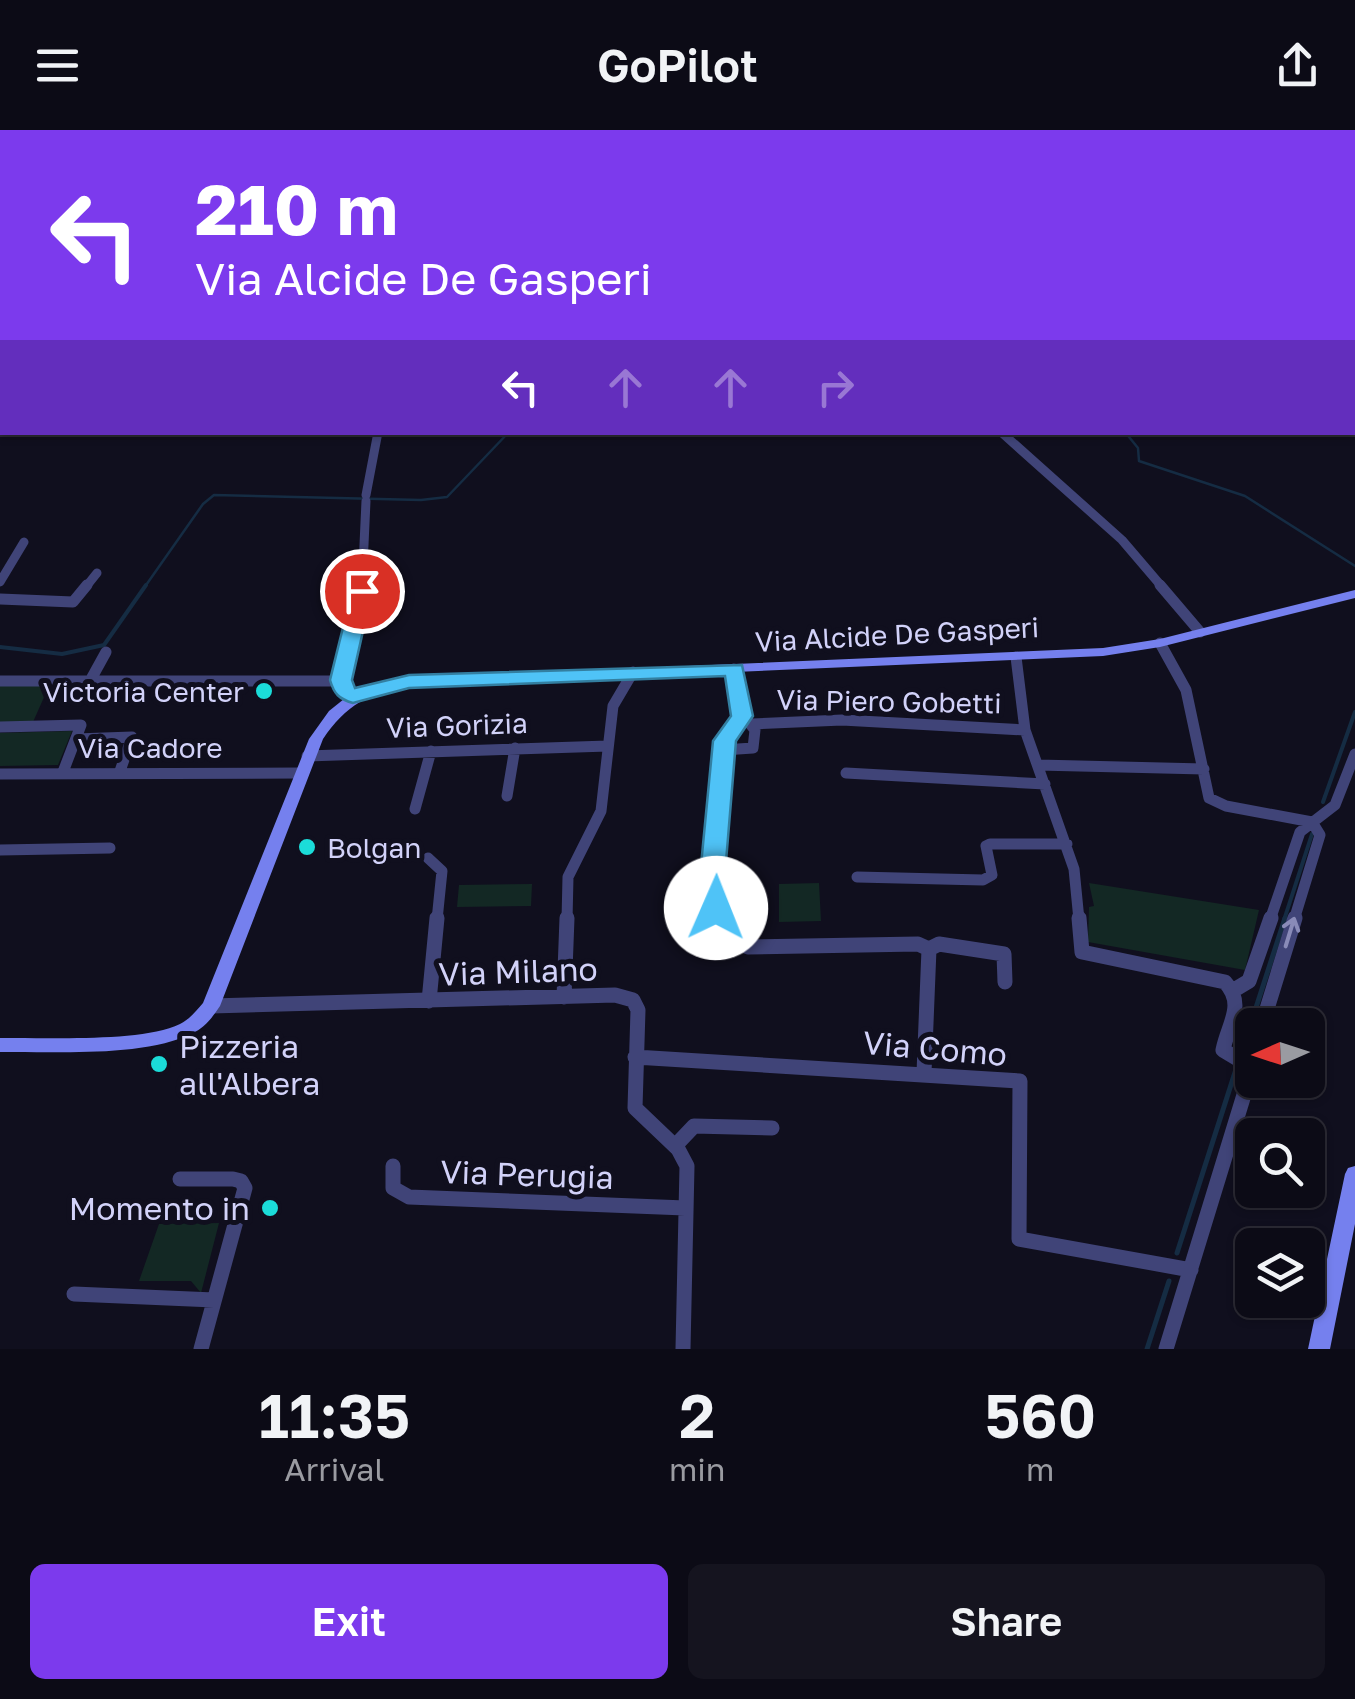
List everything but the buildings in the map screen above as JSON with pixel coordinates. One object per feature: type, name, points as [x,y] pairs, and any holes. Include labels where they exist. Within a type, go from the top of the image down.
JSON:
[{"type":"street","points":[[0,1045],[163,1036],[186,1029],[211,1006],[307,756],[332,714],[353,696],[344,690],[341,680],[362,591],[366,498],[377,435]]},
{"type":"street","points":[[1005,435],[1122,540],[1200,632]]},
{"type":"street","points":[[0,582],[24,542]]},
{"type":"street","points":[[0,599],[70,603],[97,573]]},
{"type":"street","name":"Via Alcide De Gasperi","points":[[353,696],[380,686],[409,682],[1103,652],[1160,643],[1355,594]]},
{"type":"street","points":[[1160,643],[1186,690],[1213,802],[1312,822],[1320,835],[1267,1008]]},
{"type":"street","points":[[90,681],[106,652]]},
{"type":"street","points":[[1016,657],[1025,730],[1067,844],[1078,894],[1082,952],[1225,982],[1234,990],[1238,1008]]},
{"type":"street","points":[[723,750],[751,749],[756,734],[747,721],[734,669]]},
{"type":"street","points":[[564,997],[568,877],[600,810],[614,700],[633,672]]},
{"type":"street","points":[[0,681],[341,680]]},
{"type":"street","name":"Via Piero Gobetti","points":[[747,721],[842,720],[1025,730]]},
{"type":"street","points":[[747,721],[726,736],[723,750],[712,886],[724,938],[748,947],[918,944],[929,948],[940,944],[1004,954],[1005,982]]},
{"type":"street","points":[[0,727],[81,726],[63,772]]},
{"type":"street","points":[[76,738],[132,737],[120,771]]},
{"type":"street","name":"Via Gorizia","points":[[307,756],[608,746]]},
{"type":"street","points":[[508,796],[515,748]]},
{"type":"street","points":[[415,809],[431,751]]},
{"type":"street","points":[[1234,990],[1249,982],[1300,832],[1335,805],[1355,754]]},
{"type":"street","points":[[1038,765],[1204,770]]},
{"type":"street","name":"Via Cadore","points":[[0,774],[120,771],[296,781]]},
{"type":"street","points":[[846,773],[1045,784]]},
{"type":"street","points":[[858,877],[983,880],[992,876],[986,846],[990,844],[1067,844]]},
{"type":"street","points":[[0,850],[110,848]]},
{"type":"street","points":[[428,858],[442,871],[429,1001]]},
{"type":"street","points":[[924,1073],[929,948]]},
{"type":"street","name":"Via Milano","points":[[211,1006],[615,995],[633,1000],[638,1010],[635,1108],[643,1120],[675,1146]]},
{"type":"street","points":[[1235,1015],[1223,1045],[1228,1056],[1235,1058]]},
{"type":"street","name":"Via Como","points":[[636,1057],[1020,1080],[1019,1239],[1191,1270]]},
{"type":"street","points":[[1166,1349],[1243,1098]]},
{"type":"street","points":[[683,1349],[687,1166],[675,1146],[694,1126],[772,1128]]},
{"type":"street","name":"Via Perugia","points":[[394,1166],[393,1188],[409,1197],[685,1208]]},
{"type":"street","points":[[1319,1349],[1355,1174]]},
{"type":"street","points":[[180,1179],[233,1179],[244,1184],[201,1349]]},
{"type":"street","points":[[74,1294],[214,1300]]},
{"type":"green space","points":[[0,686],[49,686],[33,722],[0,722]]},
{"type":"green space","points":[[72,731],[58,765],[0,766],[0,733]]},
{"type":"green space","points":[[819,883],[821,921],[779,922],[779,884]]},
{"type":"green space","points":[[1089,883],[1259,910],[1245,970],[1088,942],[1089,907],[1094,906]]},
{"type":"green space","points":[[532,884],[531,906],[457,907],[459,885]]},
{"type":"green space","points":[[219,1223],[201,1293],[191,1281],[139,1281],[159,1224]]},
{"type":"waterway","points":[[144,588],[203,504],[214,495],[421,500],[447,497],[506,435]]},
{"type":"waterway","points":[[1127,435],[1138,448],[1139,461],[1245,496],[1355,566]]},
{"type":"waterway","points":[[0,647],[62,654],[104,645],[146,585]]},
{"type":"waterway","points":[[1323,802],[1355,712]]},
{"type":"waterway","points":[[1284,920],[1312,834]]},
{"type":"waterway","points":[[1256,1008],[1285,918]]},
{"type":"waterway","points":[[1177,1253],[1235,1072]]},
{"type":"waterway","points":[[1147,1349],[1169,1281]]},
{"type":"place","name":"Victoria Center","points":[[264,691]]},
{"type":"place","name":"Bolgan","points":[[307,847]]},
{"type":"place","name":"Pizzeria all'Albera","points":[[159,1064]]},
{"type":"place","name":"Momento in","points":[[270,1208]]},
{"type":"route","points":[[362,591],[341,680],[344,690],[353,696],[370,688],[409,682],[734,669],[742,716],[724,741],[712,886],[716,908]]}]
